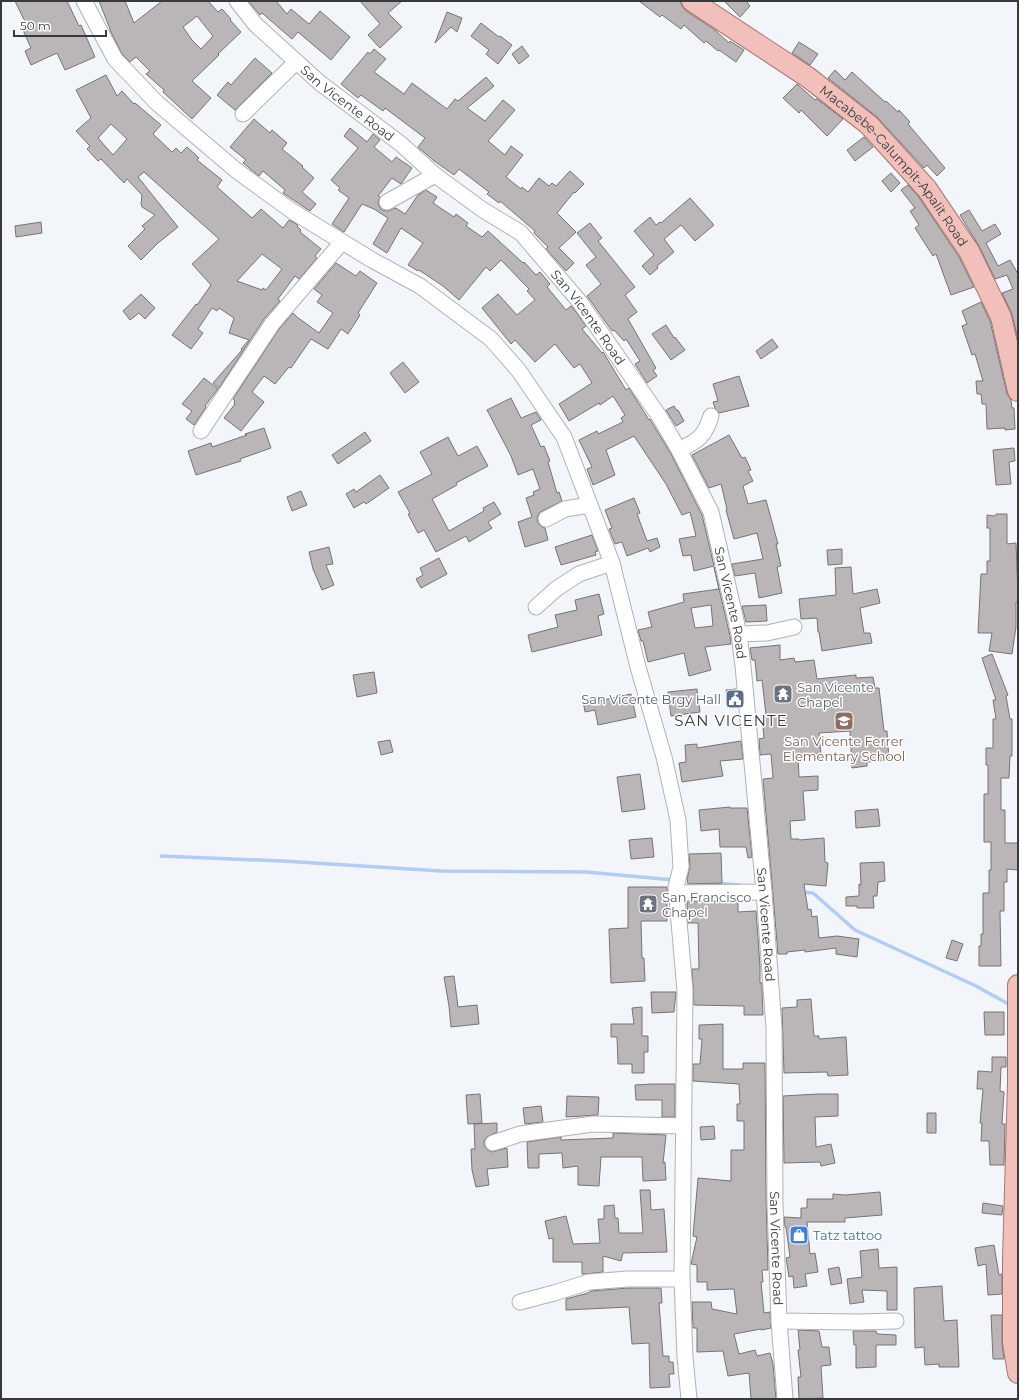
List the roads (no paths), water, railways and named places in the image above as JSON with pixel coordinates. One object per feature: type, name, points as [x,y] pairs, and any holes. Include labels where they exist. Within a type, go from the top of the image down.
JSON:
[{"type":"main road","name":"Macabebe-Calumpit-Apalit Road","points":[[692,1],[809,78],[869,125],[928,189],[969,252],[1001,316],[1018,391]]},
{"type":"main road","points":[[1018,996],[1018,1083],[1013,1259],[1013,1343],[1018,1373]]},
{"type":"street","points":[[84,1],[115,58],[157,103],[236,171],[292,211],[342,242],[420,286],[491,339],[520,371],[564,437],[612,563],[638,668],[664,757],[678,820],[681,867],[676,890],[686,991],[682,1280],[690,1399]]},
{"type":"street","name":"San Vicente Road","points":[[237,1],[255,24],[320,83],[400,144],[435,175],[483,210],[521,233],[579,301],[659,416],[679,450],[711,512],[739,634],[763,887],[774,1028],[775,1205],[779,1321],[785,1399]]},
{"type":"street","points":[[243,114],[296,62]]},
{"type":"street","points":[[387,202],[435,175]]},
{"type":"street","points":[[201,431],[272,324],[342,242]]},
{"type":"street","points":[[679,450],[701,437],[707,429],[711,416]]},
{"type":"street","points":[[546,518],[565,510],[590,505]]},
{"type":"street","points":[[536,607],[556,589],[579,574],[612,563]]},
{"type":"street","points":[[739,634],[767,633],[794,627]]},
{"type":"street","points":[[676,890],[763,887]]},
{"type":"street","points":[[493,1144],[520,1134],[594,1124],[684,1126]]},
{"type":"street","points":[[520,1302],[589,1282],[628,1279],[682,1280]]},
{"type":"street","points":[[779,1321],[896,1321]]},
{"type":"waterway","points":[[161,856],[283,861],[441,871],[586,872],[674,880]]},
{"type":"waterway","points":[[714,883],[740,885]]},
{"type":"waterway","points":[[802,892],[813,893],[855,930],[976,986],[1012,1006]]},
{"type":"place","name":"San Vicente Chapel","points":[[783,694]]},
{"type":"place","name":"San Vicente Brgy Hall","points":[[735,699]]},
{"type":"place","name":"San Vicente Ferrer Elementary School","points":[[844,721]]},
{"type":"place","name":"San Francisco Chapel","points":[[648,904]]},
{"type":"place","name":"Tatz tattoo","points":[[799,1235]]},
{"type":"district","name":"SAN VICENTE","points":[[731,721]]}]
